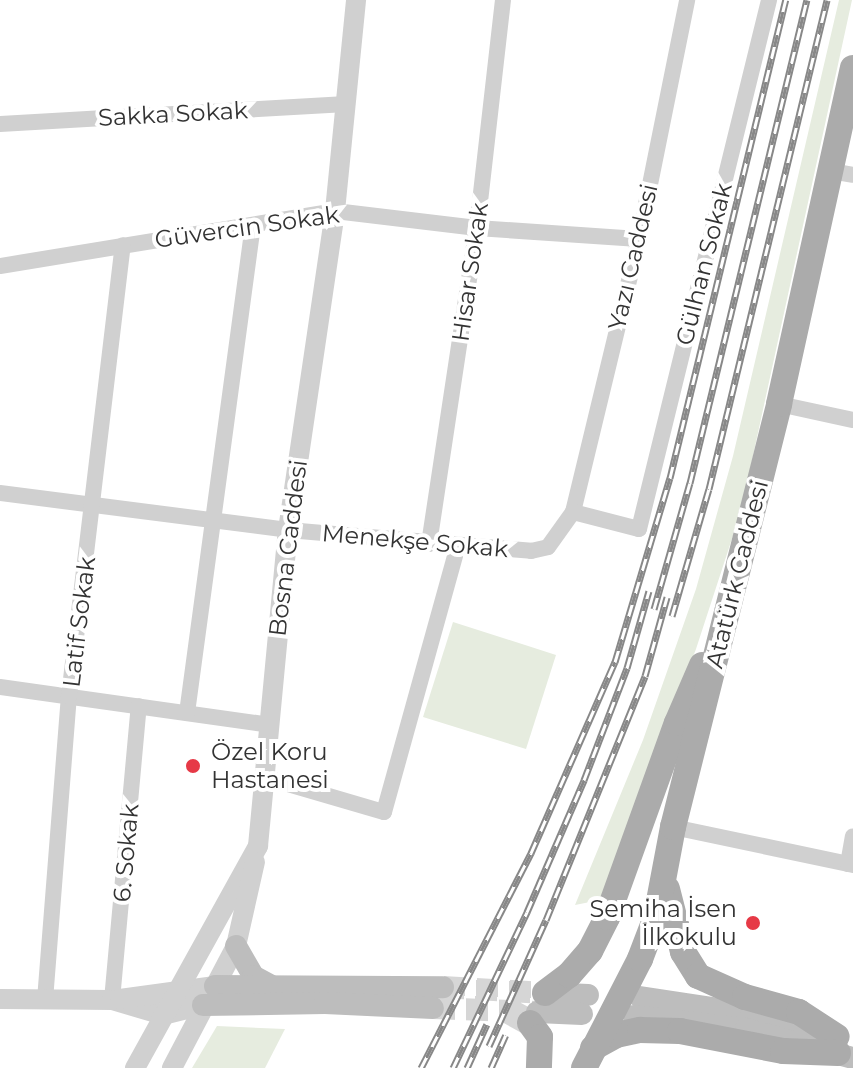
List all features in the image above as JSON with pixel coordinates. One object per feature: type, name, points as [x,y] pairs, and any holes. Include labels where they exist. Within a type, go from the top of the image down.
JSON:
[{"type":"main road","name":"Atatürk Caddesi","points":[[589,1058],[640,959],[656,917],[673,827],[779,404],[842,173],[853,68]]},
{"type":"main road","points":[[539,1068],[537,1010],[590,951],[607,917],[693,682],[725,623]]},
{"type":"main road","points":[[665,873],[675,928],[689,964],[698,976]]},
{"type":"main road","points":[[236,946],[253,976],[270,985]]},
{"type":"main road","points":[[640,959],[676,963],[745,997],[799,1012],[845,1048]]},
{"type":"main road","points":[[209,995],[270,985],[443,987]]},
{"type":"main road","points":[[209,995],[433,1008]]},
{"type":"main road","points":[[537,1010],[585,1004]]},
{"type":"main road","points":[[637,1006],[845,1048]]},
{"type":"main road","points":[[589,1058],[616,1035],[640,1030],[680,1031],[783,1051],[845,1048]]},
{"type":"street","name":"Bosna Caddesi","points":[[135,1068],[258,846],[288,530],[335,211],[356,0]]},
{"type":"street","name":"Hisar Sokak","points":[[429,544],[477,228],[503,0]]},
{"type":"street","name":"Yazı Caddesi","points":[[573,512],[639,239],[687,0]]},
{"type":"street","name":"Gülhan Sokak","points":[[573,512],[639,529],[769,0]]},
{"type":"street","name":"Sakka Sokak","points":[[0,124],[346,104]]},
{"type":"street","name":"Güvercin Sokak","points":[[0,266],[335,211],[477,228],[639,239]]},
{"type":"street","points":[[187,713],[253,225]]},
{"type":"street","name":"Latif Sokak","points":[[45,1000],[69,696],[95,504],[123,245]]},
{"type":"street","points":[[779,404],[853,420]]},
{"type":"street","name":"Menekşe Sokak","points":[[0,493],[288,530],[531,551],[548,547],[573,512]]},
{"type":"street","points":[[264,777],[384,812],[458,546]]},
{"type":"street","points":[[0,687],[269,725]]},
{"type":"street","name":"6. Sokak","points":[[112,1000],[139,706]]},
{"type":"street","points":[[673,827],[850,864],[853,836]]},
{"type":"street","points":[[172,1068],[236,946],[258,846]]},
{"type":"street","points":[[0,999],[112,1000],[177,992],[209,995]]},
{"type":"street","points":[[112,1000],[163,1015],[209,995]]},
{"type":"shaded area","points":[[839,0],[852,0],[741,511],[696,649],[600,900],[575,905],[643,740],[696,589],[733,456]]},
{"type":"shaded area","points":[[453,622],[556,655],[526,749],[423,717]]},
{"type":"shaded area","points":[[217,1026],[285,1029],[265,1068],[192,1068]]},
{"type":"tunnel","points":[[443,987],[545,993]]},
{"type":"tunnel","points":[[433,1008],[537,1012]]},
{"type":"tunnel","points":[[507,1010],[530,1023]]},
{"type":"railway","points":[[421,1068],[531,853],[615,662],[670,478],[786,0]]},
{"type":"railway","points":[[654,609],[690,483],[807,0]]},
{"type":"railway","points":[[672,616],[709,489],[827,0]]},
{"type":"railway","points":[[453,1068],[527,912],[584,780],[627,668],[649,591]]},
{"type":"railway","points":[[489,1046],[546,920],[645,676],[667,597]]},
{"type":"railway","points":[[467,1068],[487,1024]]},
{"type":"railway","points":[[491,1068],[506,1035]]},
{"type":"place","name":"Özel Koru Hastanesi","points":[[193,766]]},
{"type":"place","name":"Semiha İsen İlkokulu","points":[[753,923]]}]
